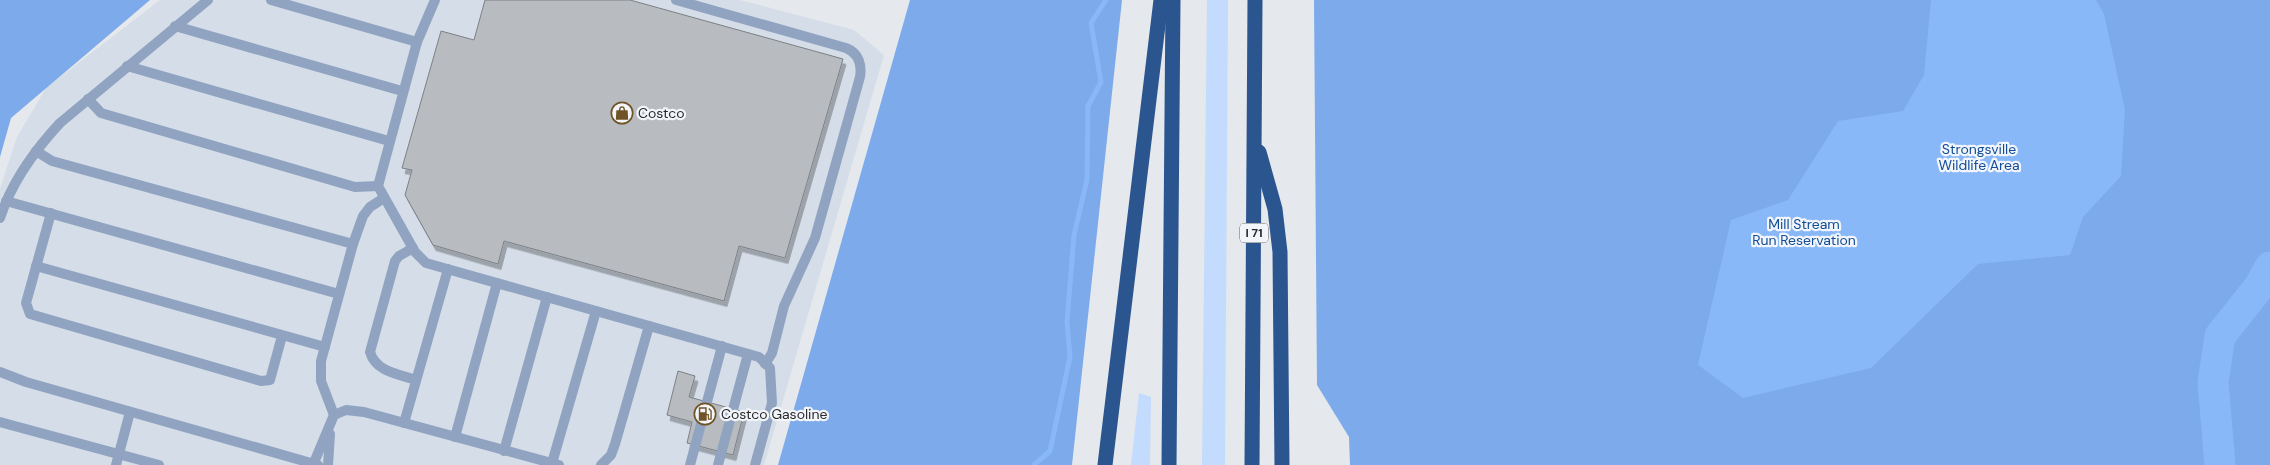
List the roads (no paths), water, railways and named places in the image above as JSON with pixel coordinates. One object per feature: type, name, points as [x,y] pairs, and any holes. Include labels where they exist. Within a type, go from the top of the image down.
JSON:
[{"type":"highway","points":[[1105,465],[1161,0]]},
{"type":"highway","points":[[1169,465],[1173,0]]},
{"type":"highway","name":"I 71","points":[[1252,465],[1255,0]]},
{"type":"highway","points":[[1254,136],[1275,209],[1280,252],[1282,465]]},
{"type":"lane","points":[[0,218],[6,201],[36,151],[60,123],[174,26],[208,0]]},
{"type":"lane","points":[[271,0],[417,42]]},
{"type":"lane","points":[[436,0],[417,42],[402,91],[378,186],[413,248],[426,262],[448,269],[759,357],[770,368],[772,403],[756,465]]},
{"type":"lane","points":[[676,0],[846,48],[853,52],[860,62],[860,77],[815,238],[784,306],[772,353],[765,364]]},
{"type":"lane","points":[[174,26],[402,91]]},
{"type":"lane","points":[[127,66],[389,140]]},
{"type":"lane","points":[[88,99],[101,113],[355,187],[378,186]]},
{"type":"lane","points":[[36,151],[52,161],[353,244]]},
{"type":"lane","points":[[0,372],[26,382],[315,465],[334,415],[321,381],[321,361],[324,347],[353,244],[363,216],[370,207],[384,198]]},
{"type":"lane","points":[[6,201],[339,294]]},
{"type":"lane","points":[[51,213],[26,303],[30,314],[261,382],[270,380],[282,336]]},
{"type":"lane","points":[[413,248],[399,256],[395,261],[370,352],[373,362],[381,369],[416,380]]},
{"type":"lane","points":[[36,266],[324,347]]},
{"type":"lane","points":[[404,423],[448,269]]},
{"type":"lane","points":[[454,437],[497,284]]},
{"type":"lane","points":[[504,451],[547,297]]},
{"type":"lane","points":[[334,415],[346,410],[364,412],[556,464],[596,311]]},
{"type":"lane","points":[[601,465],[613,449],[649,326]]},
{"type":"lane","points":[[690,465],[722,346]]},
{"type":"lane","points":[[718,465],[748,354]]},
{"type":"lane","points":[[116,465],[130,412]]},
{"type":"lane","points":[[0,422],[159,465]]},
{"type":"lane","points":[[328,465],[330,429]]},
{"type":"waterway","points":[[1034,465],[1050,451],[1070,357],[1067,322],[1074,235],[1087,180],[1088,106],[1101,82],[1091,23],[1106,0]]},
{"type":"waterway","points":[[2220,465],[2213,382],[2220,336],[2259,287],[2270,267]]},
{"type":"place","name":"Costco","points":[[622,113]]},
{"type":"place","name":"Costco Gasoline","points":[[705,414]]},
{"type":"park label","name":"Strongsville Wildlife Area","points":[[1979,158]]},
{"type":"park label","name":"Mill Stream Run Reservation","points":[[1804,232]]}]
